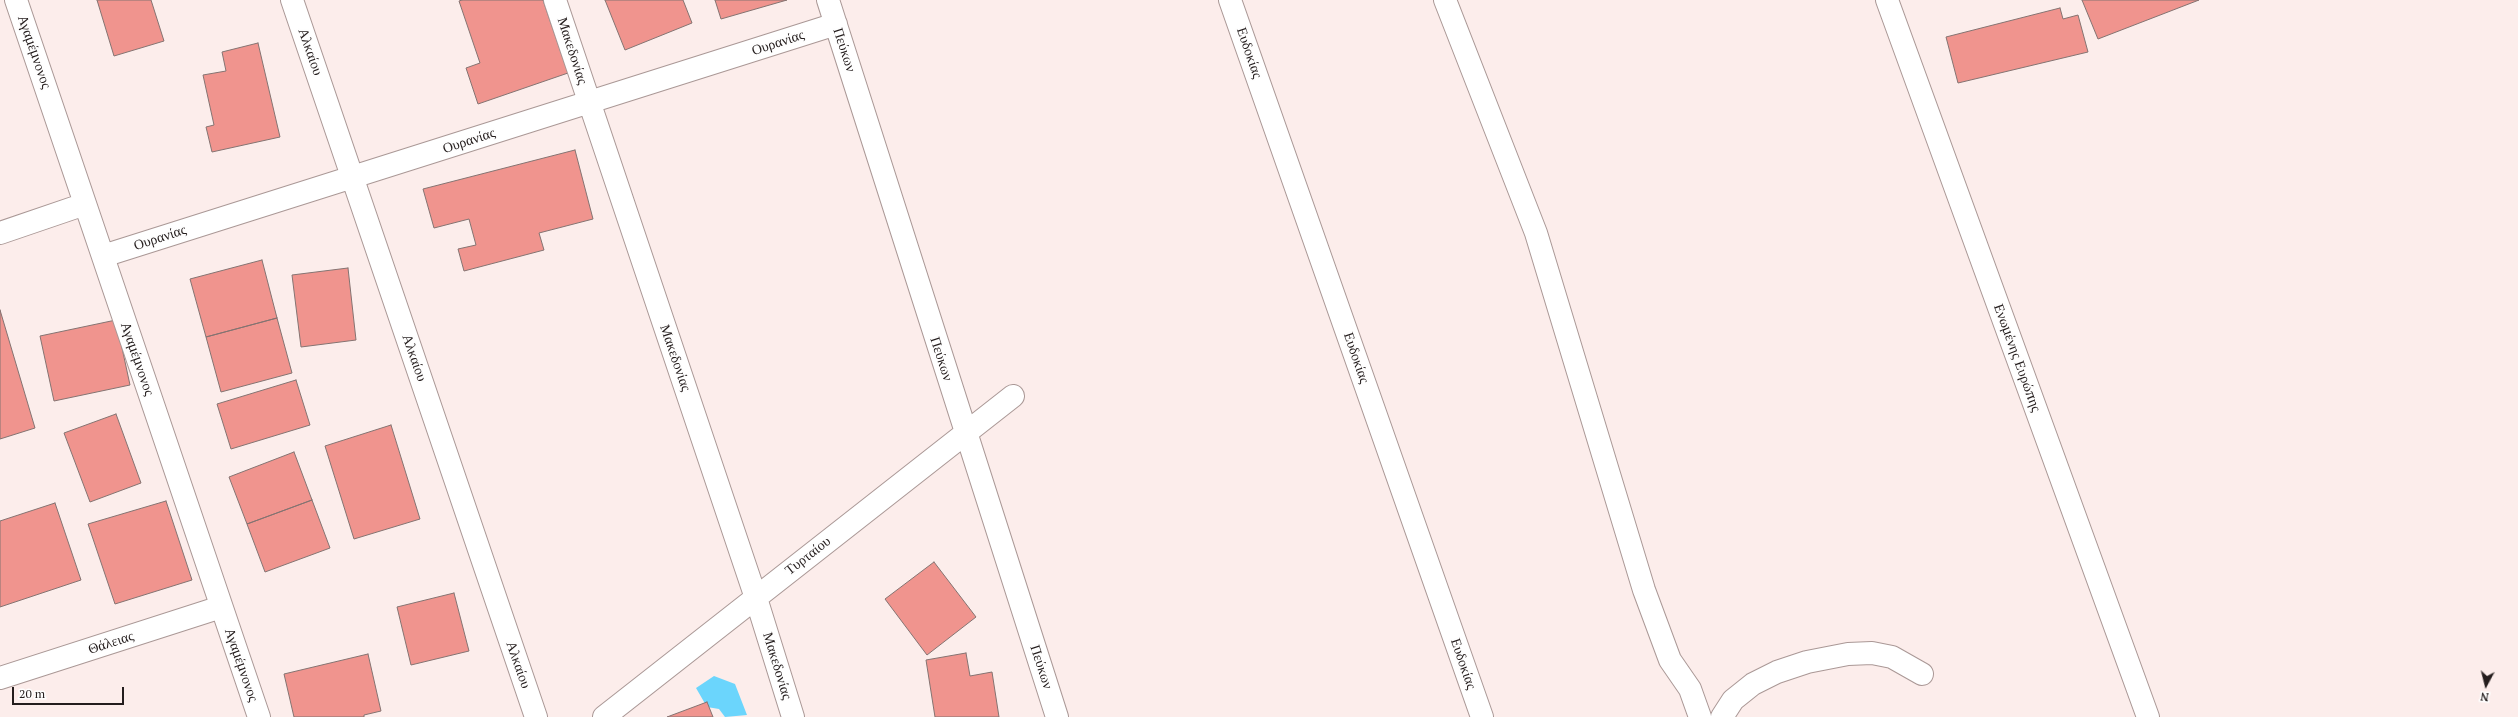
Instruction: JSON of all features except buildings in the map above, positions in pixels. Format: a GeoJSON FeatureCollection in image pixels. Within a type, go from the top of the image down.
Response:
{"type":"FeatureCollection","features":[{"type":"Feature","properties":{"kind":"street","name":"Αγαμέμνονος"},"geometry":{"type":"LineString","coordinates":[[16,0],[259,717]]}},
{"type":"Feature","properties":{"kind":"street","name":"Αλκαίου"},"geometry":{"type":"LineString","coordinates":[[292,0],[536,717]]}},
{"type":"Feature","properties":{"kind":"street","name":"Μακεδονίας"},"geometry":{"type":"LineString","coordinates":[[555,0],[756,598],[794,717]]}},
{"type":"Feature","properties":{"kind":"street","name":"Πεύκων"},"geometry":{"type":"LineString","coordinates":[[828,0],[964,432],[1057,717]]}},
{"type":"Feature","properties":{"kind":"street","name":"Ευδοκίας"},"geometry":{"type":"LineString","coordinates":[[1230,0],[1482,717]]}},
{"type":"Feature","properties":{"kind":"street"},"geometry":{"type":"LineString","coordinates":[[1445,0],[1536,233],[1644,590],[1670,660],[1690,688],[1700,717]]}},
{"type":"Feature","properties":{"kind":"street","name":"Ενωμένης Ευρώπης"},"geometry":{"type":"LineString","coordinates":[[1886,0],[2148,717]]}},
{"type":"Feature","properties":{"kind":"street","name":"Ουρανίας"},"geometry":{"type":"LineString","coordinates":[[103,256],[836,24]]}},
{"type":"Feature","properties":{"kind":"street"},"geometry":{"type":"LineString","coordinates":[[0,233],[85,204]]}},
{"type":"Feature","properties":{"kind":"street","name":"Τυρταίου"},"geometry":{"type":"LineString","coordinates":[[604,717],[964,432],[1013,396]]}},
{"type":"Feature","properties":{"kind":"street","name":"Θάλειας"},"geometry":{"type":"LineString","coordinates":[[0,678],[221,607]]}},
{"type":"Feature","properties":{"kind":"street"},"geometry":{"type":"LineString","coordinates":[[1722,717],[1733,700],[1753,684],[1777,672],[1807,662],[1848,654],[1872,653],[1892,657],[1922,674]]}},
{"type":"Feature","properties":{"kind":"water"},"geometry":{"type":"Polygon","coordinates":[[[714,676],[735,684],[747,715],[725,717],[719,709],[707,707],[696,688],[714,676]]]}}]}
